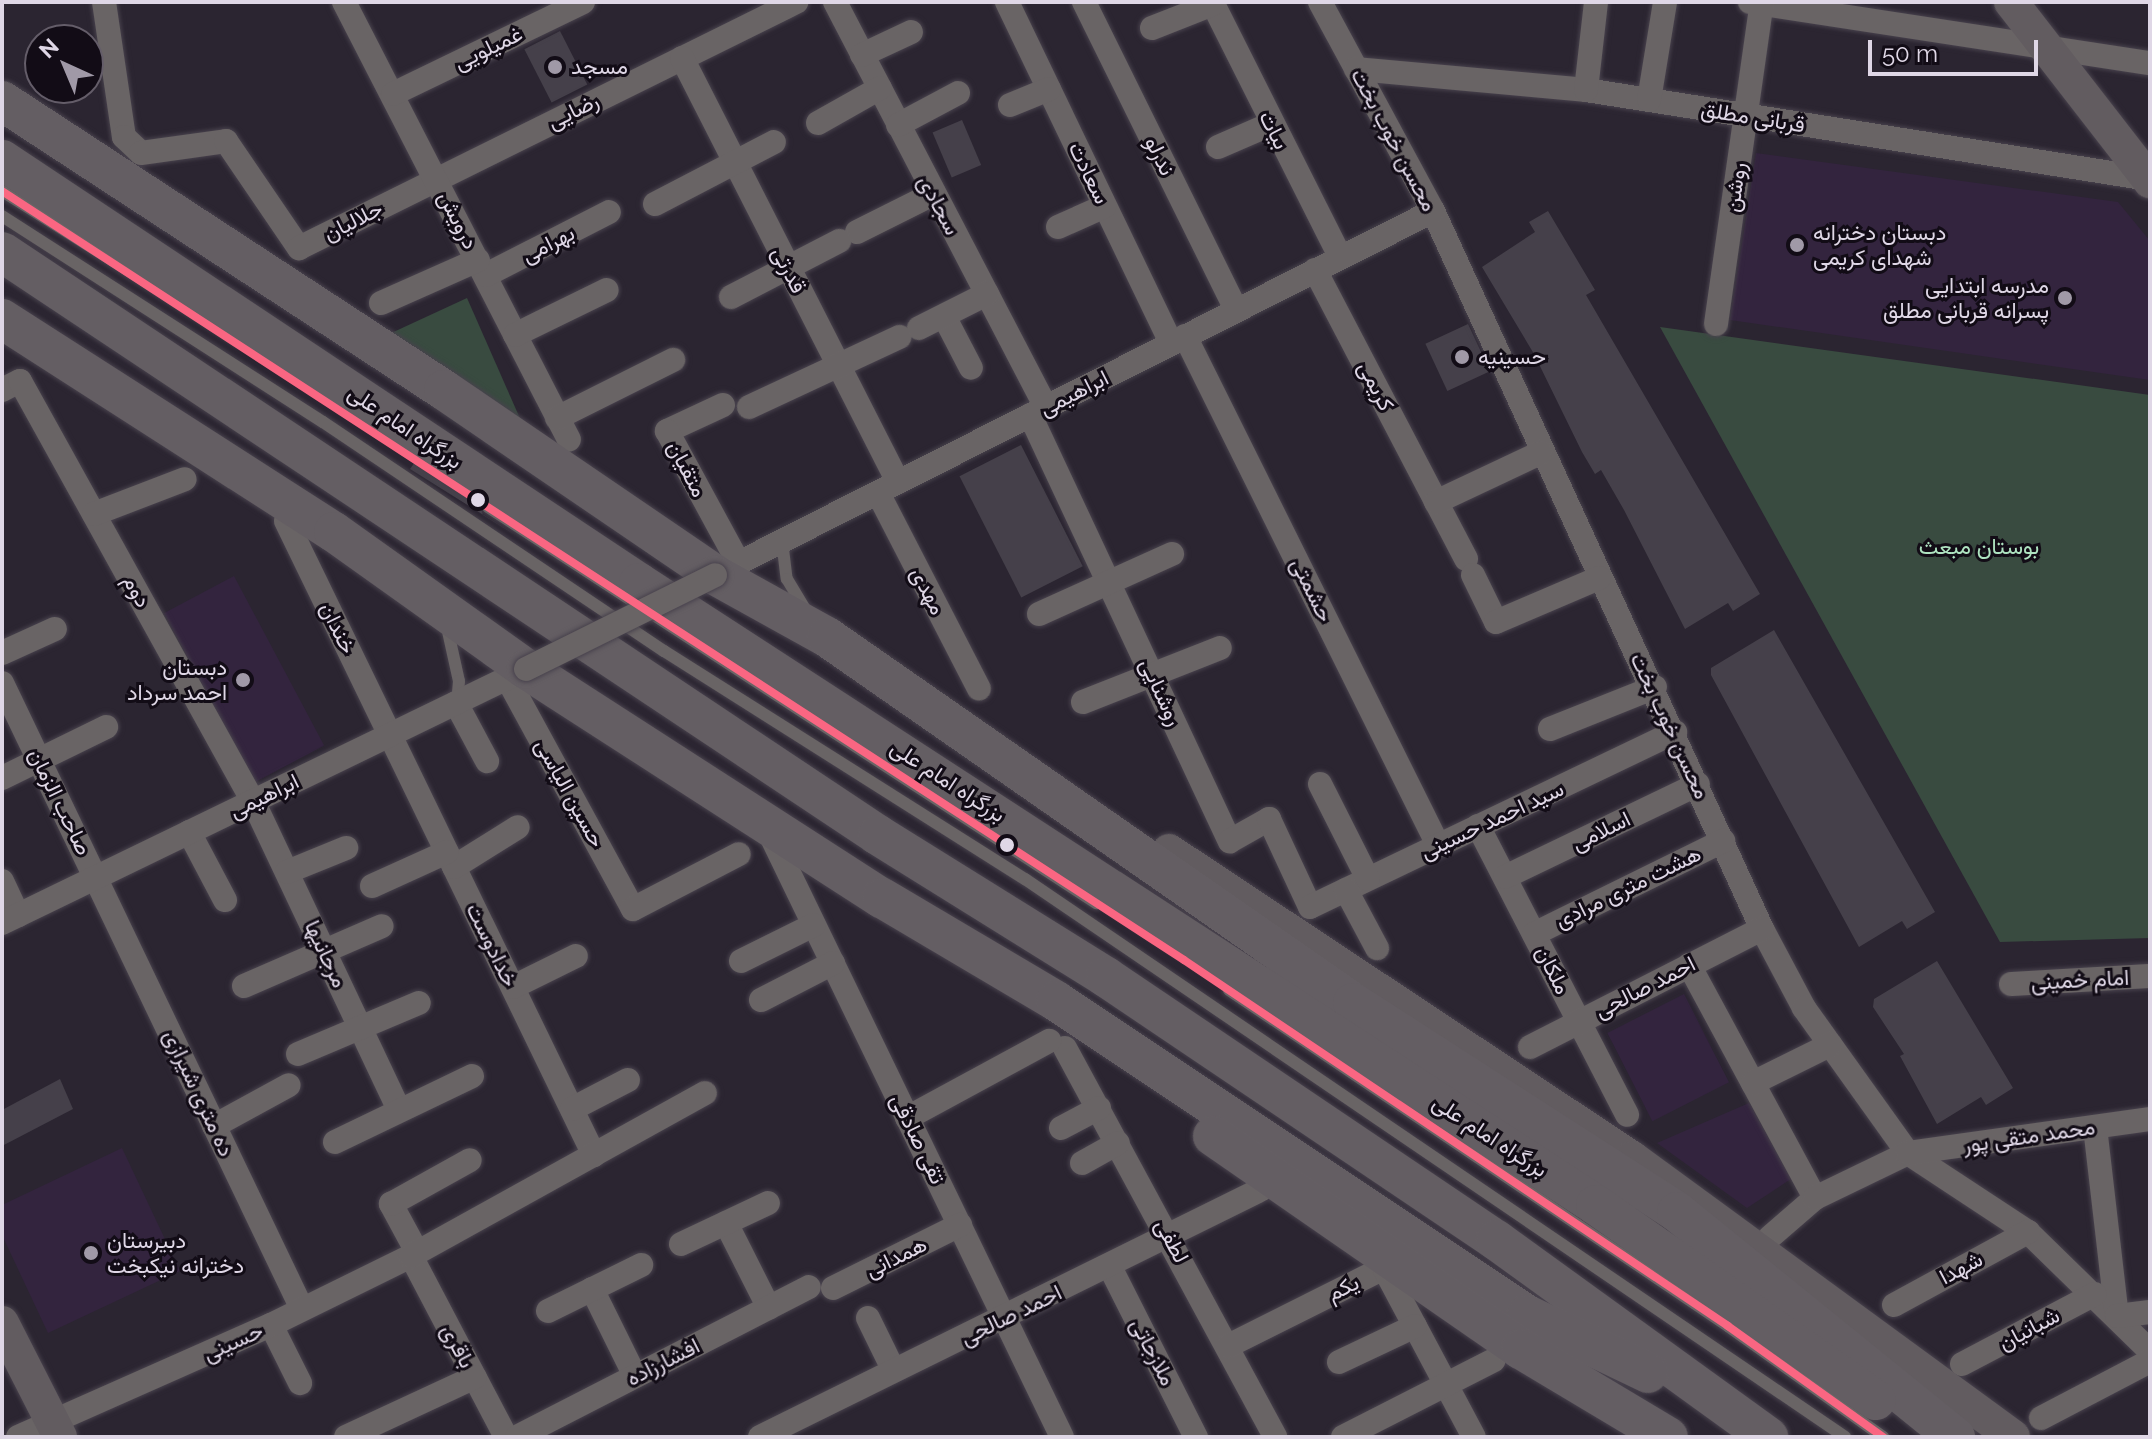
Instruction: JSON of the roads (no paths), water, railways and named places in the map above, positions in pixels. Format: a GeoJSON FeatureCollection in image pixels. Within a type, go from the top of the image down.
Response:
{"type":"FeatureCollection","features":[{"type":"Feature","properties":{"kind":"highway"},"geometry":{"type":"LineString","coordinates":[[2,101],[444,390],[726,568],[1353,1003],[1677,1212],[1955,1437]]}},
{"type":"Feature","properties":{"kind":"highway","name":"بزرگراه امام علی"},"geometry":{"type":"LineString","coordinates":[[2,160],[639,583],[1596,1205],[1928,1437]]}},
{"type":"Feature","properties":{"kind":"highway"},"geometry":{"type":"LineString","coordinates":[[2,252],[878,835],[1119,986],[1496,1240],[1754,1428]]}},
{"type":"Feature","properties":{"kind":"highway"},"geometry":{"type":"LineString","coordinates":[[2,319],[334,532],[438,606],[517,674],[1056,1001],[1527,1315],[1754,1428]]}},
{"type":"Feature","properties":{"kind":"highway"},"geometry":{"type":"LineString","coordinates":[[882,898],[977,975],[1521,1349],[1668,1437]]}},
{"type":"Feature","properties":{"kind":"main road"},"geometry":{"type":"LineString","coordinates":[[2011,2],[2149,180]]}},
{"type":"Feature","properties":{"kind":"main road"},"geometry":{"type":"LineString","coordinates":[[1007,764],[1131,826],[1632,1158],[2013,1437]]}},
{"type":"Feature","properties":{"kind":"main road"},"geometry":{"type":"LineString","coordinates":[[2,1323],[56,1429]]}},
{"type":"Feature","properties":{"kind":"street"},"geometry":{"type":"LineString","coordinates":[[102,24],[104,2]]}},
{"type":"Feature","properties":{"kind":"street","name":"غمیلویی"},"geometry":{"type":"LineString","coordinates":[[393,94],[583,2]]}},
{"type":"Feature","properties":{"kind":"street","name":"رضایی"},"geometry":{"type":"LineString","coordinates":[[437,178],[796,2]]}},
{"type":"Feature","properties":{"kind":"street","name":"سجادی"},"geometry":{"type":"LineString","coordinates":[[835,2],[987,294],[1038,411]]}},
{"type":"Feature","properties":{"kind":"street","name":"سعادت"},"geometry":{"type":"LineString","coordinates":[[1007,2],[1105,206],[1178,339]]}},
{"type":"Feature","properties":{"kind":"street","name":"ندرلو"},"geometry":{"type":"LineString","coordinates":[[1084,2],[1236,310]]}},
{"type":"Feature","properties":{"kind":"street","name":"محسن خوب بخت"},"geometry":{"type":"LineString","coordinates":[[1320,2],[1433,211],[1540,453],[1655,687],[1762,929],[1830,1045],[1908,1153],[2028,1232],[2150,1351]]}},
{"type":"Feature","properties":{"kind":"street"},"geometry":{"type":"LineString","coordinates":[[1586,90],[1596,2]]}},
{"type":"Feature","properties":{"kind":"street"},"geometry":{"type":"LineString","coordinates":[[1649,100],[1665,2]]}},
{"type":"Feature","properties":{"kind":"street","name":"درویش"},"geometry":{"type":"LineString","coordinates":[[347,3],[569,440]]}},
{"type":"Feature","properties":{"kind":"street"},"geometry":{"type":"LineString","coordinates":[[1152,28],[1213,3]]}},
{"type":"Feature","properties":{"kind":"street","name":"بیات"},"geometry":{"type":"LineString","coordinates":[[1213,3],[1271,124],[1340,256]]}},
{"type":"Feature","properties":{"kind":"street"},"geometry":{"type":"LineString","coordinates":[[1758,3],[2150,63]]}},
{"type":"Feature","properties":{"kind":"street","name":"روشن"},"geometry":{"type":"LineString","coordinates":[[1716,324],[1758,3]]}},
{"type":"Feature","properties":{"kind":"street"},"geometry":{"type":"LineString","coordinates":[[862,55],[911,32]]}},
{"type":"Feature","properties":{"kind":"street","name":"قدرتی"},"geometry":{"type":"LineString","coordinates":[[682,58],[837,365],[888,487]]}},
{"type":"Feature","properties":{"kind":"street","name":"جلالیان"},"geometry":{"type":"LineString","coordinates":[[104,64],[124,137],[141,153],[226,141],[299,248],[437,178]]}},
{"type":"Feature","properties":{"kind":"street","name":"قربانی مطلق"},"geometry":{"type":"LineString","coordinates":[[1356,69],[1586,90],[2149,180]]}},
{"type":"Feature","properties":{"kind":"street"},"geometry":{"type":"LineString","coordinates":[[818,123],[880,88]]}},
{"type":"Feature","properties":{"kind":"street"},"geometry":{"type":"LineString","coordinates":[[1010,105],[1049,89]]}},
{"type":"Feature","properties":{"kind":"street"},"geometry":{"type":"LineString","coordinates":[[898,125],[958,93]]}},
{"type":"Feature","properties":{"kind":"street"},"geometry":{"type":"LineString","coordinates":[[1218,147],[1271,124]]}},
{"type":"Feature","properties":{"kind":"street"},"geometry":{"type":"LineString","coordinates":[[655,204],[774,142]]}},
{"type":"Feature","properties":{"kind":"street"},"geometry":{"type":"LineString","coordinates":[[731,297],[933,194]]}},
{"type":"Feature","properties":{"kind":"street"},"geometry":{"type":"LineString","coordinates":[[1058,227],[1105,206]]}},
{"type":"Feature","properties":{"kind":"street","name":"ابراهیمی"},"geometry":{"type":"LineString","coordinates":[[10,919],[517,674],[1433,211]]}},
{"type":"Feature","properties":{"kind":"street","name":"بهرامی"},"geometry":{"type":"LineString","coordinates":[[381,303],[482,268],[609,212]]}},
{"type":"Feature","properties":{"kind":"street","name":"کریمی"},"geometry":{"type":"LineString","coordinates":[[1315,270],[1496,622],[1599,578]]}},
{"type":"Feature","properties":{"kind":"street"},"geometry":{"type":"LineString","coordinates":[[515,335],[607,290]]}},
{"type":"Feature","properties":{"kind":"street"},"geometry":{"type":"LineString","coordinates":[[749,407],[945,318],[987,294]]}},
{"type":"Feature","properties":{"kind":"street"},"geometry":{"type":"LineString","coordinates":[[945,318],[971,368]]}},
{"type":"Feature","properties":{"kind":"street","name":"حشمتی"},"geometry":{"type":"LineString","coordinates":[[1178,339],[1438,845]]}},
{"type":"Feature","properties":{"kind":"street"},"geometry":{"type":"LineString","coordinates":[[557,418],[673,360]]}},
{"type":"Feature","properties":{"kind":"street","name":"دوم"},"geometry":{"type":"LineString","coordinates":[[11,385],[94,514],[253,801]]}},
{"type":"Feature","properties":{"kind":"street","name":"متقیان"},"geometry":{"type":"LineString","coordinates":[[723,405],[667,431],[726,568]]}},
{"type":"Feature","properties":{"kind":"street","name":"روشنایی"},"geometry":{"type":"LineString","coordinates":[[1038,411],[1110,583],[1230,841],[1269,819],[1310,907]]}},
{"type":"Feature","properties":{"kind":"street"},"geometry":{"type":"LineString","coordinates":[[1436,502],[1540,453]]}},
{"type":"Feature","properties":{"kind":"street"},"geometry":{"type":"LineString","coordinates":[[94,514],[185,479]]}},
{"type":"Feature","properties":{"kind":"street","name":"مهدی"},"geometry":{"type":"LineString","coordinates":[[888,487],[979,689]]}},
{"type":"Feature","properties":{"kind":"street","name":"خندان"},"geometry":{"type":"LineString","coordinates":[[286,521],[390,735]]}},
{"type":"Feature","properties":{"kind":"street"},"geometry":{"type":"LineString","coordinates":[[1039,614],[1172,554]]}},
{"type":"Feature","properties":{"kind":"street"},"geometry":{"type":"LineString","coordinates":[[2,653],[55,629]]}},
{"type":"Feature","properties":{"kind":"street"},"geometry":{"type":"LineString","coordinates":[[1083,702],[1220,648]]}},
{"type":"Feature","properties":{"kind":"street","name":"حسین الیاسی"},"geometry":{"type":"LineString","coordinates":[[517,674],[633,909],[739,854]]}},
{"type":"Feature","properties":{"kind":"street","name":"صاحب الزمان"},"geometry":{"type":"LineString","coordinates":[[2,683],[97,877]]}},
{"type":"Feature","properties":{"kind":"street"},"geometry":{"type":"LineString","coordinates":[[1550,729],[1655,687]]}},
{"type":"Feature","properties":{"kind":"street"},"geometry":{"type":"LineString","coordinates":[[456,703],[487,761]]}},
{"type":"Feature","properties":{"kind":"street"},"geometry":{"type":"LineString","coordinates":[[2,778],[106,727]]}},
{"type":"Feature","properties":{"kind":"street","name":"سید احمد حسینی"},"geometry":{"type":"LineString","coordinates":[[1310,907],[1675,732]]}},
{"type":"Feature","properties":{"kind":"street","name":"خدادوست"},"geometry":{"type":"LineString","coordinates":[[390,735],[594,1155]]}},
{"type":"Feature","properties":{"kind":"street"},"geometry":{"type":"LineString","coordinates":[[1320,784],[1377,948]]}},
{"type":"Feature","properties":{"kind":"street","name":"اسلامی"},"geometry":{"type":"LineString","coordinates":[[1505,877],[1698,784]]}},
{"type":"Feature","properties":{"kind":"street","name":"مرجانیها"},"geometry":{"type":"LineString","coordinates":[[253,801],[398,1108]]}},
{"type":"Feature","properties":{"kind":"street","name":"ملکان"},"geometry":{"type":"LineString","coordinates":[[1478,826],[1627,1115]]}},
{"type":"Feature","properties":{"kind":"street"},"geometry":{"type":"LineString","coordinates":[[372,886],[450,859],[518,827]]}},
{"type":"Feature","properties":{"kind":"street"},"geometry":{"type":"LineString","coordinates":[[189,832],[225,900]]}},
{"type":"Feature","properties":{"kind":"street","name":"تقی صادقی"},"geometry":{"type":"LineString","coordinates":[[773,840],[1062,1437]]}},
{"type":"Feature","properties":{"kind":"street","name":"هشت متری مرادی"},"geometry":{"type":"LineString","coordinates":[[1534,934],[1723,841]]}},
{"type":"Feature","properties":{"kind":"street"},"geometry":{"type":"LineString","coordinates":[[287,872],[346,848]]}},
{"type":"Feature","properties":{"kind":"street","name":"ده متری شیرازی"},"geometry":{"type":"LineString","coordinates":[[97,877],[302,1309]]}},
{"type":"Feature","properties":{"kind":"street"},"geometry":{"type":"LineString","coordinates":[[2,881],[10,919]]}},
{"type":"Feature","properties":{"kind":"street"},"geometry":{"type":"LineString","coordinates":[[741,961],[814,925]]}},
{"type":"Feature","properties":{"kind":"street"},"geometry":{"type":"LineString","coordinates":[[244,986],[323,949],[382,926]]}},
{"type":"Feature","properties":{"kind":"street","name":"احمد صالحی"},"geometry":{"type":"LineString","coordinates":[[1530,1047],[1762,929]]}},
{"type":"Feature","properties":{"kind":"street"},"geometry":{"type":"LineString","coordinates":[[513,987],[576,956]]}},
{"type":"Feature","properties":{"kind":"street"},"geometry":{"type":"LineString","coordinates":[[761,1000],[833,963]]}},
{"type":"Feature","properties":{"kind":"street"},"geometry":{"type":"LineString","coordinates":[[1689,965],[1815,1198]]}},
{"type":"Feature","properties":{"kind":"street","name":"امام خمینی"},"geometry":{"type":"LineString","coordinates":[[2011,984],[2150,976]]}},
{"type":"Feature","properties":{"kind":"street"},"geometry":{"type":"LineString","coordinates":[[298,1054],[419,1003]]}},
{"type":"Feature","properties":{"kind":"street","name":"لطفی"},"geometry":{"type":"LineString","coordinates":[[907,1118],[1057,1044],[1099,1108],[1275,1437]]}},
{"type":"Feature","properties":{"kind":"street"},"geometry":{"type":"LineString","coordinates":[[1753,1083],[1830,1045]]}},
{"type":"Feature","properties":{"kind":"street"},"geometry":{"type":"LineString","coordinates":[[335,1142],[398,1108],[472,1076]]}},
{"type":"Feature","properties":{"kind":"street"},"geometry":{"type":"LineString","coordinates":[[572,1109],[628,1080]]}},
{"type":"Feature","properties":{"kind":"street"},"geometry":{"type":"LineString","coordinates":[[214,1126],[289,1085]]}},
{"type":"Feature","properties":{"kind":"street"},"geometry":{"type":"LineString","coordinates":[[414,1254],[705,1093]]}},
{"type":"Feature","properties":{"kind":"street"},"geometry":{"type":"LineString","coordinates":[[1061,1128],[1099,1108]]}},
{"type":"Feature","properties":{"kind":"street","name":"محمد متقی پور"},"geometry":{"type":"LineString","coordinates":[[1770,1237],[1815,1198],[1908,1153],[2150,1119]]}},
{"type":"Feature","properties":{"kind":"street"},"geometry":{"type":"LineString","coordinates":[[2095,1127],[2117,1316],[2150,1312]]}},
{"type":"Feature","properties":{"kind":"street"},"geometry":{"type":"LineString","coordinates":[[1082,1163],[1118,1143]]}},
{"type":"Feature","properties":{"kind":"street","name":"باقری"},"geometry":{"type":"LineString","coordinates":[[470,1160],[391,1204],[506,1437]]}},
{"type":"Feature","properties":{"kind":"street","name":"احمد صالحی"},"geometry":{"type":"LineString","coordinates":[[760,1437],[893,1369],[1005,1320],[1260,1190]]}},
{"type":"Feature","properties":{"kind":"street"},"geometry":{"type":"LineString","coordinates":[[681,1244],[768,1203]]}},
{"type":"Feature","properties":{"kind":"street"},"geometry":{"type":"LineString","coordinates":[[726,1223],[769,1308]]}},
{"type":"Feature","properties":{"kind":"street","name":"همدانی"},"geometry":{"type":"LineString","coordinates":[[821,1288],[960,1225]]}},
{"type":"Feature","properties":{"kind":"street","name":"شهدا"},"geometry":{"type":"LineString","coordinates":[[1894,1305],[2028,1232]]}},
{"type":"Feature","properties":{"kind":"street","name":"حسینی"},"geometry":{"type":"LineString","coordinates":[[18,1437],[56,1429],[414,1254]]}},
{"type":"Feature","properties":{"kind":"street"},"geometry":{"type":"LineString","coordinates":[[548,1311],[641,1265]]}},
{"type":"Feature","properties":{"kind":"street","name":"ملازجاتی"},"geometry":{"type":"LineString","coordinates":[[1110,1267],[1196,1437]]}},
{"type":"Feature","properties":{"kind":"street","name":"یکم"},"geometry":{"type":"LineString","coordinates":[[1228,1346],[1384,1268],[1474,1437]]}},
{"type":"Feature","properties":{"kind":"street","name":"افشارزاده"},"geometry":{"type":"LineString","coordinates":[[517,1437],[769,1308],[821,1288]]}},
{"type":"Feature","properties":{"kind":"street"},"geometry":{"type":"LineString","coordinates":[[592,1289],[635,1376]]}},
{"type":"Feature","properties":{"kind":"street","name":"شبانیان"},"geometry":{"type":"LineString","coordinates":[[1962,1364],[2095,1294]]}},
{"type":"Feature","properties":{"kind":"street"},"geometry":{"type":"LineString","coordinates":[[868,1318],[893,1369]]}},
{"type":"Feature","properties":{"kind":"street"},"geometry":{"type":"LineString","coordinates":[[271,1325],[300,1383]]}},
{"type":"Feature","properties":{"kind":"street"},"geometry":{"type":"LineString","coordinates":[[1339,1362],[1415,1326]]}},
{"type":"Feature","properties":{"kind":"street"},"geometry":{"type":"LineString","coordinates":[[1343,1437],[1494,1360]]}},
{"type":"Feature","properties":{"kind":"street"},"geometry":{"type":"LineString","coordinates":[[2041,1418],[2150,1361]]}},
{"type":"Feature","properties":{"kind":"street"},"geometry":{"type":"LineString","coordinates":[[346,1437],[380,1430],[475,1377]]}},
{"type":"Feature","properties":{"kind":"lane"},"geometry":{"type":"LineString","coordinates":[[2,191],[1184,960],[1728,1326],[1883,1437]]}},
{"type":"Feature","properties":{"kind":"lane"},"geometry":{"type":"LineString","coordinates":[[2,216],[323,422],[664,651],[1025,879],[1845,1437]]}},
{"type":"Feature","properties":{"kind":"lane"},"geometry":{"type":"LineString","coordinates":[[782,541],[787,579],[827,637]]}},
{"type":"Feature","properties":{"kind":"lane"},"geometry":{"type":"LineString","coordinates":[[438,606],[456,660],[456,703]]}},
{"type":"Feature","properties":{"kind":"place","name":"مسجد"},"geometry":{"type":"Point","coordinates":[555,67]}},
{"type":"Feature","properties":{"kind":"place","name":"دبستان دخترانه شهدای کریمی"},"geometry":{"type":"Point","coordinates":[1797,245]}},
{"type":"Feature","properties":{"kind":"place","name":"مدرسه ابتدایی پسرانه قربانی مطلق"},"geometry":{"type":"Point","coordinates":[2065,298]}},
{"type":"Feature","properties":{"kind":"place","name":"حسینیه"},"geometry":{"type":"Point","coordinates":[1462,357]}},
{"type":"Feature","properties":{"kind":"place","name":"دبستان احمد سرداد"},"geometry":{"type":"Point","coordinates":[243,680]}},
{"type":"Feature","properties":{"kind":"place","name":"دبیرستان دخترانه نیکبخت"},"geometry":{"type":"Point","coordinates":[91,1253]}},
{"type":"Feature","properties":{"kind":"park label","name":"بوستان مبعث"},"geometry":{"type":"Point","coordinates":[1979,547]}}]}
